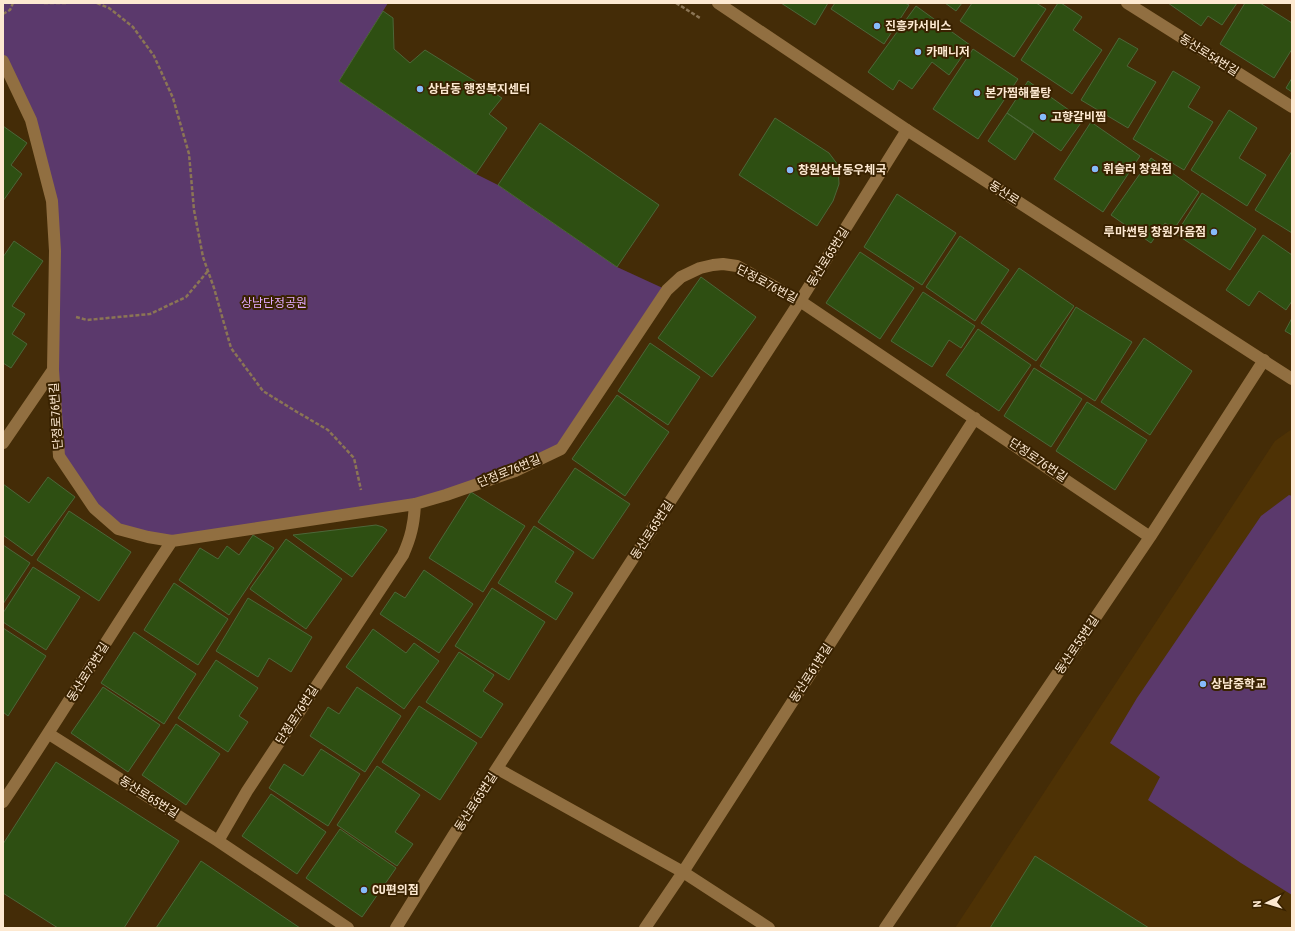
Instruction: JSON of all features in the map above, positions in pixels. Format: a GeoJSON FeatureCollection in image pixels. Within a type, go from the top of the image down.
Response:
{"type":"FeatureCollection","features":[{"type":"Feature","properties":{"kind":"main road","name":"동산로"},"geometry":{"type":"LineString","coordinates":[[718,3],[907,130],[1292,379]]}},
{"type":"Feature","properties":{"kind":"main road","name":"동산로54번길"},"geometry":{"type":"LineString","coordinates":[[1127,3],[1292,107]]}},
{"type":"Feature","properties":{"kind":"main road","name":"단정로76번길"},"geometry":{"type":"LineString","coordinates":[[3,61],[6,78],[31,120],[52,201],[55,251],[53,370],[59,456],[94,508],[118,529],[172,542],[415,504],[515,471],[561,449],[668,290],[681,277],[700,268],[723,264],[737,266],[800,301],[1150,537]]}},
{"type":"Feature","properties":{"kind":"main road","name":"동산로65번길"},"geometry":{"type":"LineString","coordinates":[[396,928],[453,836],[498,769],[800,301],[907,130]]}},
{"type":"Feature","properties":{"kind":"main road","name":"동산로55번길"},"geometry":{"type":"LineString","coordinates":[[885,928],[1150,537],[1264,360]]}},
{"type":"Feature","properties":{"kind":"main road"},"geometry":{"type":"LineString","coordinates":[[3,443],[53,370]]}},
{"type":"Feature","properties":{"kind":"main road","name":"동산로61번길"},"geometry":{"type":"LineString","coordinates":[[645,928],[683,872],[975,418]]}},
{"type":"Feature","properties":{"kind":"main road","name":"단정로76번길"},"geometry":{"type":"LineString","coordinates":[[218,840],[247,791],[403,555],[411,536],[415,504]]}},
{"type":"Feature","properties":{"kind":"main road","name":"동산로73번길"},"geometry":{"type":"LineString","coordinates":[[3,802],[49,734],[140,589],[172,542]]}},
{"type":"Feature","properties":{"kind":"main road","name":"동산로65번길"},"geometry":{"type":"LineString","coordinates":[[49,734],[218,840],[348,928]]}},
{"type":"Feature","properties":{"kind":"main road"},"geometry":{"type":"LineString","coordinates":[[498,769],[683,872],[769,928]]}},
{"type":"Feature","properties":{"kind":"path"},"geometry":{"type":"LineString","coordinates":[[3,14],[10,10],[13,3]]}},
{"type":"Feature","properties":{"kind":"path"},"geometry":{"type":"LineString","coordinates":[[44,3],[66,3]]}},
{"type":"Feature","properties":{"kind":"path"},"geometry":{"type":"LineString","coordinates":[[96,3],[109,8],[133,27],[154,56],[173,98],[188,154],[194,210],[203,257],[231,348],[263,391],[328,430],[354,458],[362,494],[361,512]]}},
{"type":"Feature","properties":{"kind":"path"},"geometry":{"type":"LineString","coordinates":[[53,312],[88,320],[150,314],[186,297],[208,270]]}},
{"type":"Feature","properties":{"kind":"shaded area","name":"상남중학교"},"geometry":{"type":"Polygon","coordinates":[[[1292,429],[1292,928],[955,928],[1275,441],[1292,429]]]}},
{"type":"Feature","properties":{"kind":"green space","name":"상남단정공원"},"geometry":{"type":"Polygon","coordinates":[[[3,3],[388,3],[339,81],[476,174],[498,185],[617,267],[667,290],[561,449],[415,504],[172,541],[118,529],[59,456],[55,251],[43,165],[3,61],[3,3]]]}},
{"type":"Feature","properties":{"kind":"green space"},"geometry":{"type":"Polygon","coordinates":[[[1289,495],[1292,496],[1292,895],[1241,863],[1148,800],[1160,777],[1110,743],[1137,698],[1261,516],[1289,495]]]}},
{"type":"Feature","properties":{"kind":"building"},"geometry":{"type":"Polygon","coordinates":[[[781,3],[828,3],[815,25],[781,3]]]}},
{"type":"Feature","properties":{"kind":"building","name":"진흥카서비스"},"geometry":{"type":"Polygon","coordinates":[[[835,3],[905,3],[909,5],[884,44],[831,9],[835,3]]]}},
{"type":"Feature","properties":{"kind":"building"},"geometry":{"type":"Polygon","coordinates":[[[945,3],[962,3],[956,11],[945,3]]]}},
{"type":"Feature","properties":{"kind":"building"},"geometry":{"type":"Polygon","coordinates":[[[972,3],[1036,3],[1046,9],[1014,57],[960,21],[972,3]]]}},
{"type":"Feature","properties":{"kind":"building"},"geometry":{"type":"Polygon","coordinates":[[[1058,3],[1061,3],[1082,17],[1073,30],[1102,50],[1072,94],[1021,60],[1058,3]]]}},
{"type":"Feature","properties":{"kind":"building"},"geometry":{"type":"Polygon","coordinates":[[[1168,3],[1237,3],[1222,25],[1208,16],[1201,26],[1168,3]]]}},
{"type":"Feature","properties":{"kind":"building"},"geometry":{"type":"Polygon","coordinates":[[[1245,3],[1260,3],[1292,23],[1292,49],[1274,78],[1220,44],[1245,3]]]}},
{"type":"Feature","properties":{"kind":"building"},"geometry":{"type":"Polygon","coordinates":[[[916,6],[970,45],[949,75],[932,62],[912,89],[899,80],[893,90],[868,72],[916,6]]]}},
{"type":"Feature","properties":{"kind":"building","name":"상남동 행정복지센터"},"geometry":{"type":"Polygon","coordinates":[[[383,11],[393,18],[394,49],[410,63],[425,50],[502,98],[489,114],[507,128],[476,174],[339,81],[383,11]]]}},
{"type":"Feature","properties":{"kind":"building"},"geometry":{"type":"Polygon","coordinates":[[[1119,38],[1138,49],[1127,66],[1156,82],[1128,128],[1081,100],[1119,38]]]}},
{"type":"Feature","properties":{"kind":"building"},"geometry":{"type":"Polygon","coordinates":[[[973,49],[1018,79],[978,139],[933,109],[973,49]]]}},
{"type":"Feature","properties":{"kind":"building"},"geometry":{"type":"Polygon","coordinates":[[[1173,71],[1200,87],[1188,107],[1213,122],[1184,170],[1133,139],[1173,71]]]}},
{"type":"Feature","properties":{"kind":"building"},"geometry":{"type":"Polygon","coordinates":[[[1292,78],[1292,92],[1286,88],[1292,78]]]}},
{"type":"Feature","properties":{"kind":"building"},"geometry":{"type":"Polygon","coordinates":[[[1028,81],[1083,120],[1061,151],[1007,113],[1028,81]]]}},
{"type":"Feature","properties":{"kind":"building"},"geometry":{"type":"Polygon","coordinates":[[[1229,110],[1257,128],[1239,158],[1266,175],[1247,206],[1191,170],[1229,110]]]}},
{"type":"Feature","properties":{"kind":"building"},"geometry":{"type":"Polygon","coordinates":[[[1007,113],[1034,131],[1015,160],[988,141],[1007,113]]]}},
{"type":"Feature","properties":{"kind":"building","name":"창원상남동우체국"},"geometry":{"type":"Polygon","coordinates":[[[775,118],[829,153],[838,165],[839,184],[833,201],[817,226],[739,175],[775,118]]]}},
{"type":"Feature","properties":{"kind":"building"},"geometry":{"type":"Polygon","coordinates":[[[1091,122],[1140,156],[1103,212],[1054,179],[1091,122]]]}},
{"type":"Feature","properties":{"kind":"building","name":"상남동 행정복지센터"},"geometry":{"type":"Polygon","coordinates":[[[540,123],[659,205],[617,267],[498,185],[540,123]]]}},
{"type":"Feature","properties":{"kind":"building"},"geometry":{"type":"Polygon","coordinates":[[[3,126],[27,143],[11,165],[22,174],[3,201],[3,126]]]}},
{"type":"Feature","properties":{"kind":"building"},"geometry":{"type":"Polygon","coordinates":[[[1292,151],[1292,233],[1255,210],[1292,151]]]}},
{"type":"Feature","properties":{"kind":"building"},"geometry":{"type":"Polygon","coordinates":[[[1151,158],[1199,192],[1174,229],[1165,223],[1151,243],[1111,215],[1151,158]]]}},
{"type":"Feature","properties":{"kind":"building"},"geometry":{"type":"Polygon","coordinates":[[[1202,193],[1256,229],[1230,270],[1176,234],[1202,193]]]}},
{"type":"Feature","properties":{"kind":"building"},"geometry":{"type":"Polygon","coordinates":[[[897,194],[956,233],[922,285],[864,247],[897,194]]]}},
{"type":"Feature","properties":{"kind":"building"},"geometry":{"type":"Polygon","coordinates":[[[1263,235],[1292,255],[1292,301],[1286,310],[1259,291],[1249,306],[1226,290],[1263,235]]]}},
{"type":"Feature","properties":{"kind":"building"},"geometry":{"type":"Polygon","coordinates":[[[960,236],[1009,270],[975,321],[926,287],[960,236]]]}},
{"type":"Feature","properties":{"kind":"building"},"geometry":{"type":"Polygon","coordinates":[[[14,241],[43,261],[12,306],[25,314],[12,334],[27,344],[11,368],[3,363],[3,257],[14,241]]]}},
{"type":"Feature","properties":{"kind":"building"},"geometry":{"type":"Polygon","coordinates":[[[860,252],[914,288],[880,339],[826,303],[860,252]]]}},
{"type":"Feature","properties":{"kind":"building"},"geometry":{"type":"Polygon","coordinates":[[[1019,268],[1074,306],[1036,361],[981,323],[1019,268]]]}},
{"type":"Feature","properties":{"kind":"building"},"geometry":{"type":"Polygon","coordinates":[[[701,277],[756,317],[712,377],[658,338],[701,277]]]}},
{"type":"Feature","properties":{"kind":"building"},"geometry":{"type":"Polygon","coordinates":[[[923,292],[975,326],[961,348],[949,340],[932,367],[891,341],[923,292]]]}},
{"type":"Feature","properties":{"kind":"building"},"geometry":{"type":"Polygon","coordinates":[[[1076,307],[1132,342],[1095,401],[1040,366],[1076,307]]]}},
{"type":"Feature","properties":{"kind":"building"},"geometry":{"type":"Polygon","coordinates":[[[1292,318],[1292,335],[1285,331],[1292,318]]]}},
{"type":"Feature","properties":{"kind":"building"},"geometry":{"type":"Polygon","coordinates":[[[978,329],[1031,365],[999,411],[946,375],[978,329]]]}},
{"type":"Feature","properties":{"kind":"building"},"geometry":{"type":"Polygon","coordinates":[[[1144,338],[1192,371],[1150,435],[1101,402],[1144,338]]]}},
{"type":"Feature","properties":{"kind":"building"},"geometry":{"type":"Polygon","coordinates":[[[650,343],[700,377],[668,425],[618,391],[650,343]]]}},
{"type":"Feature","properties":{"kind":"building"},"geometry":{"type":"Polygon","coordinates":[[[1034,368],[1082,399],[1051,447],[1004,416],[1034,368]]]}},
{"type":"Feature","properties":{"kind":"building"},"geometry":{"type":"Polygon","coordinates":[[[617,395],[669,432],[625,496],[572,459],[617,395]]]}},
{"type":"Feature","properties":{"kind":"building"},"geometry":{"type":"Polygon","coordinates":[[[1087,402],[1147,440],[1115,490],[1056,451],[1087,402]]]}},
{"type":"Feature","properties":{"kind":"building"},"geometry":{"type":"Polygon","coordinates":[[[575,468],[630,504],[593,559],[538,522],[575,468]]]}},
{"type":"Feature","properties":{"kind":"building"},"geometry":{"type":"Polygon","coordinates":[[[48,477],[75,497],[32,556],[3,535],[3,484],[29,503],[48,477]]]}},
{"type":"Feature","properties":{"kind":"building"},"geometry":{"type":"Polygon","coordinates":[[[471,492],[525,526],[483,592],[429,558],[471,492]]]}},
{"type":"Feature","properties":{"kind":"building"},"geometry":{"type":"Polygon","coordinates":[[[69,511],[131,552],[99,601],[37,560],[69,511]]]}},
{"type":"Feature","properties":{"kind":"building"},"geometry":{"type":"Polygon","coordinates":[[[376,525],[387,530],[352,577],[293,535],[376,525]]]}},
{"type":"Feature","properties":{"kind":"building"},"geometry":{"type":"Polygon","coordinates":[[[534,526],[574,552],[555,582],[573,593],[556,620],[498,583],[534,526]]]}},
{"type":"Feature","properties":{"kind":"building"},"geometry":{"type":"Polygon","coordinates":[[[253,535],[274,548],[229,615],[179,580],[200,548],[218,559],[227,546],[239,555],[253,535]]]}},
{"type":"Feature","properties":{"kind":"building"},"geometry":{"type":"Polygon","coordinates":[[[286,539],[342,579],[306,629],[250,589],[286,539]]]}},
{"type":"Feature","properties":{"kind":"building"},"geometry":{"type":"Polygon","coordinates":[[[3,545],[30,563],[3,604],[3,545]]]}},
{"type":"Feature","properties":{"kind":"building"},"geometry":{"type":"Polygon","coordinates":[[[33,567],[80,597],[46,650],[3,622],[3,613],[33,567]]]}},
{"type":"Feature","properties":{"kind":"building"},"geometry":{"type":"Polygon","coordinates":[[[424,570],[473,604],[439,653],[380,614],[395,592],[405,598],[424,570]]]}},
{"type":"Feature","properties":{"kind":"building"},"geometry":{"type":"Polygon","coordinates":[[[174,583],[228,619],[198,665],[144,630],[174,583]]]}},
{"type":"Feature","properties":{"kind":"building"},"geometry":{"type":"Polygon","coordinates":[[[492,588],[545,622],[509,680],[455,646],[492,588]]]}},
{"type":"Feature","properties":{"kind":"building"},"geometry":{"type":"Polygon","coordinates":[[[248,598],[312,637],[291,672],[269,658],[258,677],[216,651],[248,598]]]}},
{"type":"Feature","properties":{"kind":"building"},"geometry":{"type":"Polygon","coordinates":[[[3,628],[46,656],[8,716],[3,712],[3,628]]]}},
{"type":"Feature","properties":{"kind":"building"},"geometry":{"type":"Polygon","coordinates":[[[373,629],[406,653],[414,643],[439,661],[404,709],[346,667],[373,629]]]}},
{"type":"Feature","properties":{"kind":"building"},"geometry":{"type":"Polygon","coordinates":[[[134,632],[196,674],[164,724],[101,683],[134,632]]]}},
{"type":"Feature","properties":{"kind":"building"},"geometry":{"type":"Polygon","coordinates":[[[459,652],[494,675],[483,691],[503,704],[481,738],[426,702],[459,652]]]}},
{"type":"Feature","properties":{"kind":"building"},"geometry":{"type":"Polygon","coordinates":[[[216,660],[258,688],[239,716],[248,722],[228,752],[178,718],[216,660]]]}},
{"type":"Feature","properties":{"kind":"building"},"geometry":{"type":"Polygon","coordinates":[[[103,687],[160,725],[128,772],[71,733],[103,687]]]}},
{"type":"Feature","properties":{"kind":"building"},"geometry":{"type":"Polygon","coordinates":[[[357,687],[401,716],[365,772],[310,736],[328,707],[339,714],[357,687]]]}},
{"type":"Feature","properties":{"kind":"building"},"geometry":{"type":"Polygon","coordinates":[[[419,706],[477,743],[440,800],[382,762],[419,706]]]}},
{"type":"Feature","properties":{"kind":"building"},"geometry":{"type":"Polygon","coordinates":[[[176,724],[220,754],[186,805],[142,775],[176,724]]]}},
{"type":"Feature","properties":{"kind":"building"},"geometry":{"type":"Polygon","coordinates":[[[321,749],[360,774],[328,826],[269,788],[284,764],[303,776],[321,749]]]}},
{"type":"Feature","properties":{"kind":"building"},"geometry":{"type":"Polygon","coordinates":[[[56,762],[179,841],[124,928],[58,928],[3,893],[3,844],[56,762]]]}},
{"type":"Feature","properties":{"kind":"building"},"geometry":{"type":"Polygon","coordinates":[[[377,766],[420,795],[395,832],[413,844],[397,866],[337,825],[377,766]]]}},
{"type":"Feature","properties":{"kind":"building"},"geometry":{"type":"Polygon","coordinates":[[[271,794],[326,832],[297,874],[242,836],[271,794]]]}},
{"type":"Feature","properties":{"kind":"building"},"geometry":{"type":"Polygon","coordinates":[[[340,829],[396,868],[362,917],[306,878],[340,829]]]}},
{"type":"Feature","properties":{"kind":"building"},"geometry":{"type":"Polygon","coordinates":[[[1035,856],[1149,928],[990,928],[1035,856]]]}},
{"type":"Feature","properties":{"kind":"building"},"geometry":{"type":"Polygon","coordinates":[[[201,861],[300,928],[156,928],[201,861]]]}},
{"type":"Feature","properties":{"kind":"place","name":"진흥카서비스"},"geometry":{"type":"Point","coordinates":[877,26]}},
{"type":"Feature","properties":{"kind":"place","name":"카매니저"},"geometry":{"type":"Point","coordinates":[918,52]}},
{"type":"Feature","properties":{"kind":"place","name":"상남동 행정복지센터"},"geometry":{"type":"Point","coordinates":[420,89]}},
{"type":"Feature","properties":{"kind":"place","name":"본가찜해물탕"},"geometry":{"type":"Point","coordinates":[977,93]}},
{"type":"Feature","properties":{"kind":"place","name":"고향갈비찜"},"geometry":{"type":"Point","coordinates":[1043,117]}},
{"type":"Feature","properties":{"kind":"place","name":"휘슬러 창원점"},"geometry":{"type":"Point","coordinates":[1095,169]}},
{"type":"Feature","properties":{"kind":"place","name":"창원상남동우체국"},"geometry":{"type":"Point","coordinates":[790,170]}},
{"type":"Feature","properties":{"kind":"place","name":"루마썬팅 창원가음점"},"geometry":{"type":"Point","coordinates":[1214,232]}},
{"type":"Feature","properties":{"kind":"place","name":"상남중학교"},"geometry":{"type":"Point","coordinates":[1203,684]}},
{"type":"Feature","properties":{"kind":"place","name":"CU편의점"},"geometry":{"type":"Point","coordinates":[364,890]}}]}
